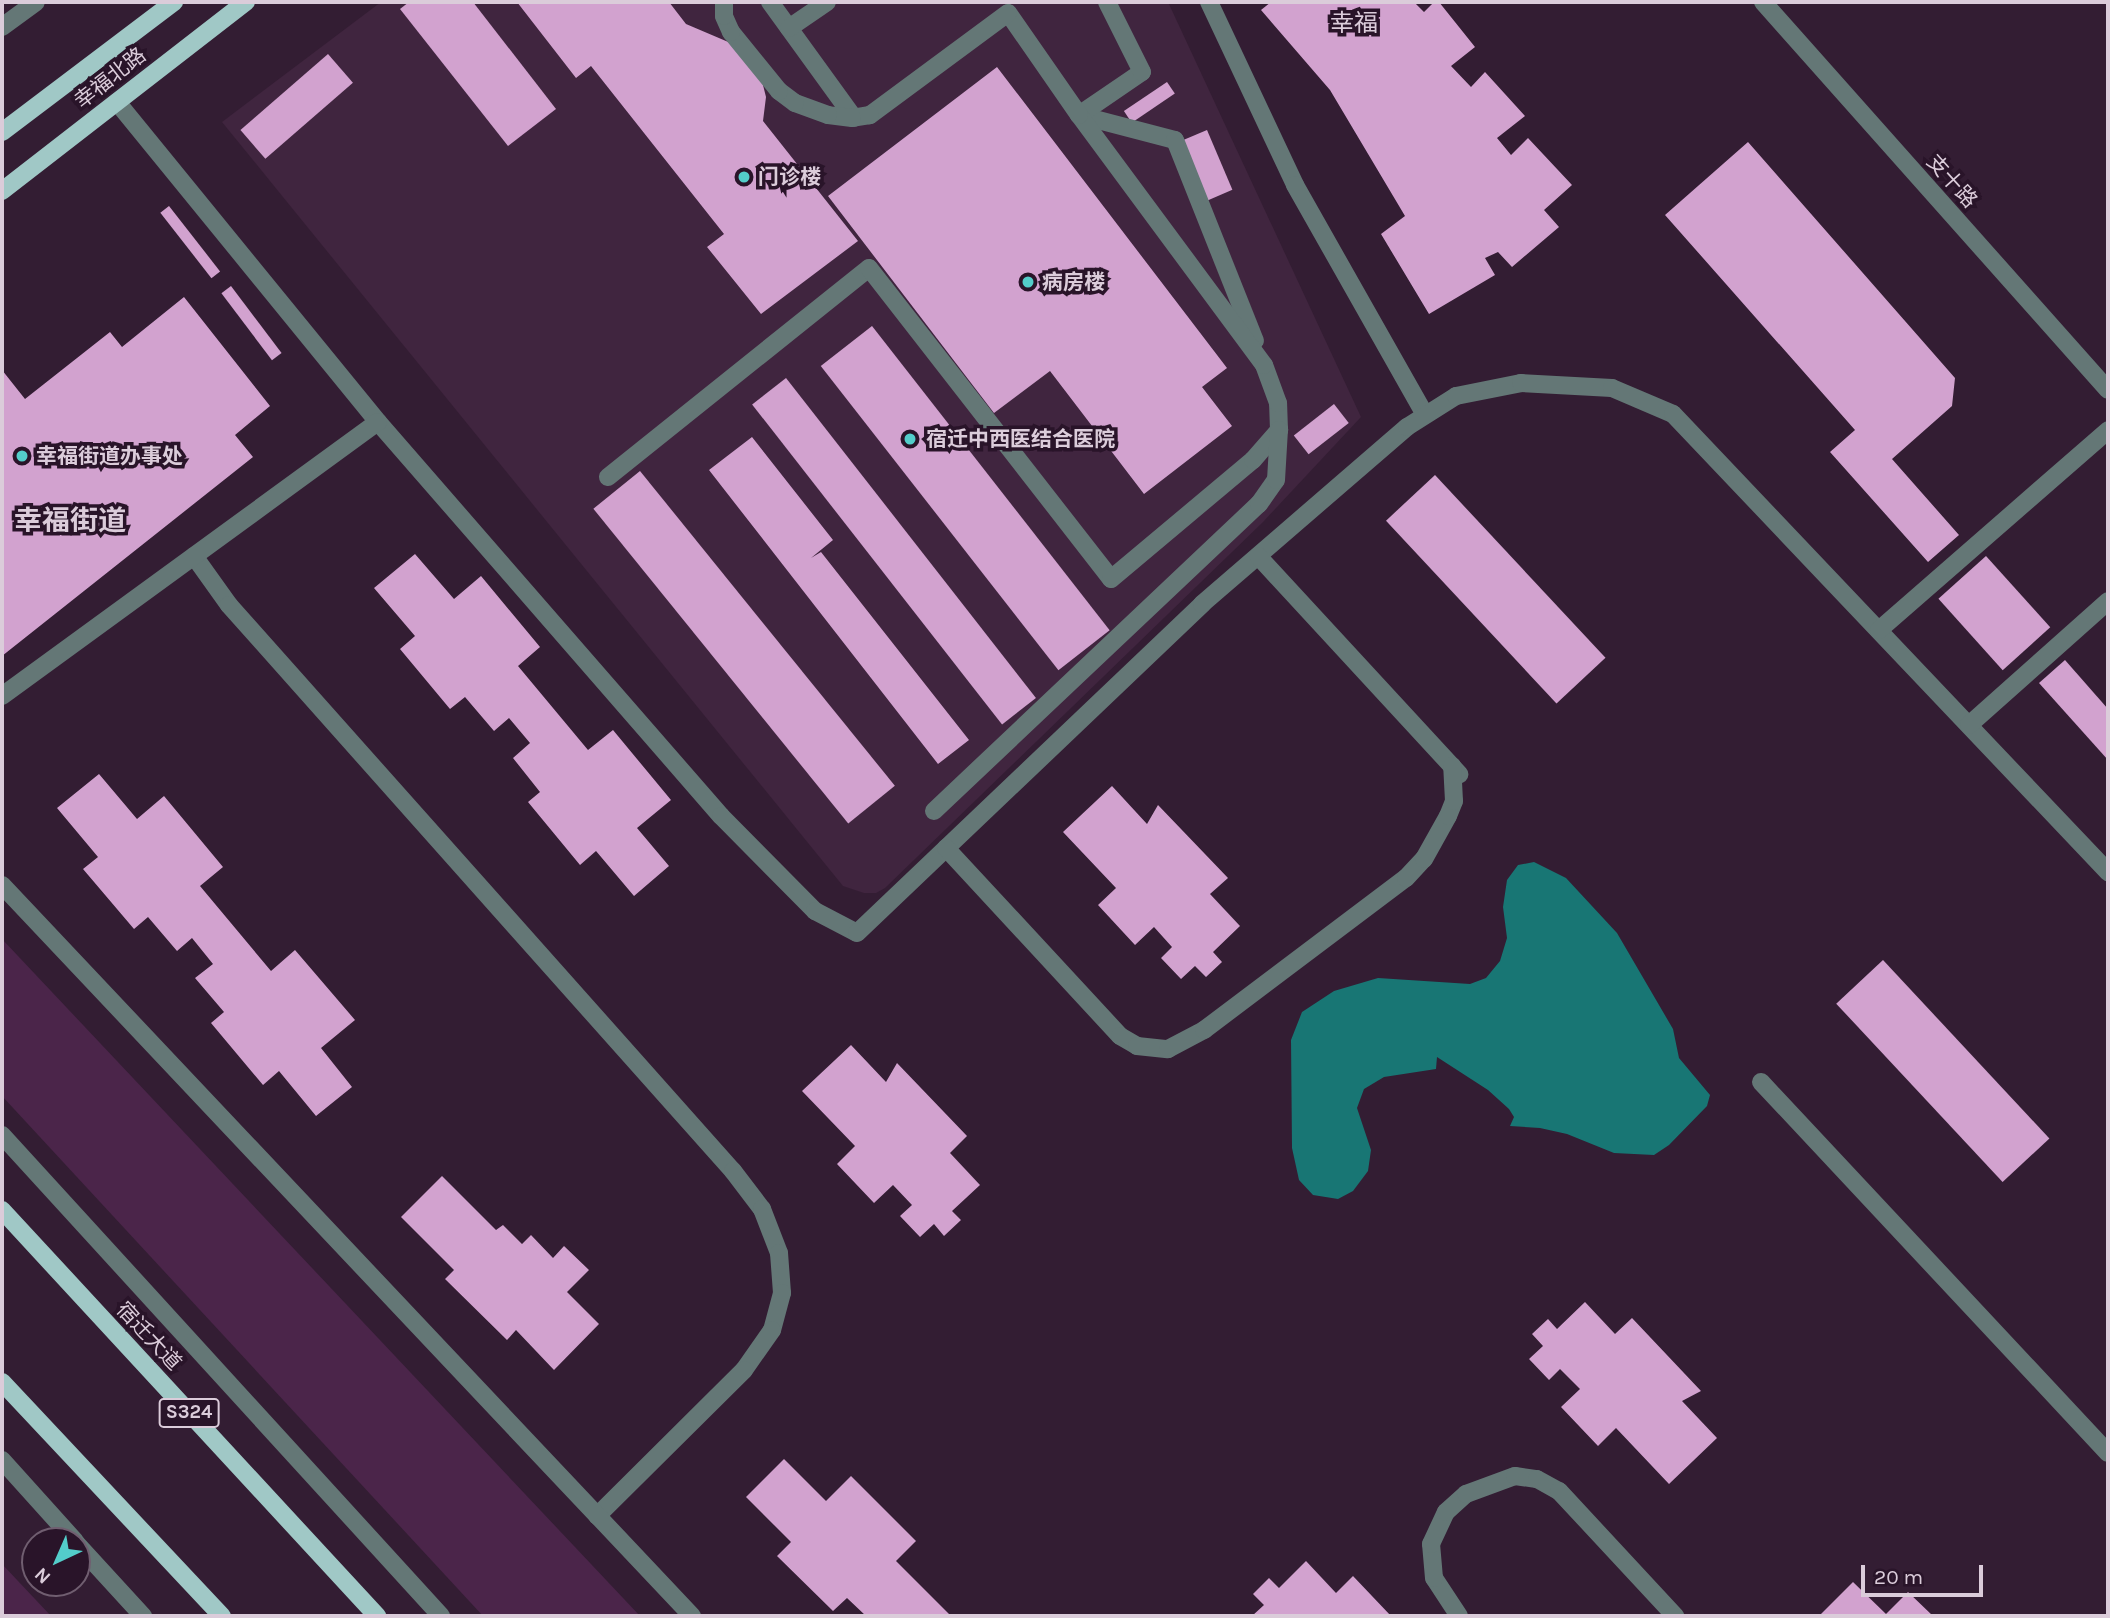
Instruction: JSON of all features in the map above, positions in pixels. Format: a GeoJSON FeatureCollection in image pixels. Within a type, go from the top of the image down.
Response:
{"type":"FeatureCollection","features":[{"type":"Feature","properties":{"kind":"main road","name":"幸福北路"},"geometry":{"type":"LineString","coordinates":[[2,132],[174,2]]}},
{"type":"Feature","properties":{"kind":"main road","name":"幸福北路"},"geometry":{"type":"LineString","coordinates":[[2,191],[246,2]]}},
{"type":"Feature","properties":{"kind":"main road","name":"宿迁大道"},"geometry":{"type":"LineString","coordinates":[[2,1210],[377,1616]]}},
{"type":"Feature","properties":{"kind":"main road"},"geometry":{"type":"LineString","coordinates":[[2,1382],[222,1616]]}},
{"type":"Feature","properties":{"kind":"street"},"geometry":{"type":"LineString","coordinates":[[2,27],[36,2]]}},
{"type":"Feature","properties":{"kind":"street"},"geometry":{"type":"LineString","coordinates":[[724,2],[724,16],[732,32],[779,91],[795,103],[828,115],[855,118],[870,115],[1005,7],[1079,115],[1264,365]]}},
{"type":"Feature","properties":{"kind":"street"},"geometry":{"type":"LineString","coordinates":[[770,2],[855,118]]}},
{"type":"Feature","properties":{"kind":"street"},"geometry":{"type":"LineString","coordinates":[[789,28],[827,2]]}},
{"type":"Feature","properties":{"kind":"street"},"geometry":{"type":"LineString","coordinates":[[1079,115],[1142,72],[1107,2]]}},
{"type":"Feature","properties":{"kind":"street"},"geometry":{"type":"LineString","coordinates":[[1209,2],[1296,185],[1425,415]]}},
{"type":"Feature","properties":{"kind":"street","name":"支十路"},"geometry":{"type":"LineString","coordinates":[[1763,2],[2108,390]]}},
{"type":"Feature","properties":{"kind":"street"},"geometry":{"type":"LineString","coordinates":[[117,102],[378,422],[721,816],[815,911],[857,933],[1202,604],[1407,427],[1456,396],[1521,383],[1612,388],[1673,414],[2108,872]]}},
{"type":"Feature","properties":{"kind":"street"},"geometry":{"type":"LineString","coordinates":[[934,810],[1259,504],[1276,480],[1278,402],[1175,140],[1079,115]]}},
{"type":"Feature","properties":{"kind":"street"},"geometry":{"type":"LineString","coordinates":[[608,477],[869,268],[1111,579],[1253,460],[1279,430]]}},
{"type":"Feature","properties":{"kind":"street"},"geometry":{"type":"LineString","coordinates":[[2,696],[378,422]]}},
{"type":"Feature","properties":{"kind":"street"},"geometry":{"type":"LineString","coordinates":[[1879,630],[2108,430]]}},
{"type":"Feature","properties":{"kind":"street"},"geometry":{"type":"LineString","coordinates":[[194,556],[229,605],[733,1171],[762,1209],[779,1253],[782,1293],[772,1330],[744,1370],[597,1516]]}},
{"type":"Feature","properties":{"kind":"street"},"geometry":{"type":"LineString","coordinates":[[946,848],[1120,1036],[1137,1046],[1168,1049],[1204,1030],[1406,877],[1424,859],[1448,817],[1454,801],[1458,772],[1258,556]]}},
{"type":"Feature","properties":{"kind":"street"},"geometry":{"type":"LineString","coordinates":[[1969,725],[2108,601]]}},
{"type":"Feature","properties":{"kind":"street"},"geometry":{"type":"LineString","coordinates":[[2,885],[692,1616]]}},
{"type":"Feature","properties":{"kind":"street"},"geometry":{"type":"LineString","coordinates":[[1761,1082],[2108,1453]]}},
{"type":"Feature","properties":{"kind":"street"},"geometry":{"type":"LineString","coordinates":[[2,1135],[441,1616]]}},
{"type":"Feature","properties":{"kind":"street"},"geometry":{"type":"LineString","coordinates":[[2,1460],[62,1527]]}},
{"type":"Feature","properties":{"kind":"street"},"geometry":{"type":"LineString","coordinates":[[1459,1616],[1434,1578],[1431,1544],[1446,1512],[1466,1494],[1515,1476],[1537,1479],[1559,1491],[1675,1616]]}},
{"type":"Feature","properties":{"kind":"street"},"geometry":{"type":"LineString","coordinates":[[91,1559],[143,1616]]}},
{"type":"Feature","properties":{"kind":"shaded area","name":"宿迁中西医结合医院"},"geometry":{"type":"Polygon","coordinates":[[[381,2],[1168,2],[1361,417],[1263,522],[885,888],[876,893],[864,893],[843,886],[222,122],[381,2]]]}},
{"type":"Feature","properties":{"kind":"shaded area"},"geometry":{"type":"Polygon","coordinates":[[[1534,862],[1566,878],[1617,933],[1673,1029],[1679,1058],[1710,1095],[1707,1106],[1669,1145],[1654,1155],[1614,1153],[1567,1134],[1540,1128],[1510,1126],[1514,1117],[1509,1109],[1488,1090],[1437,1057],[1436,1069],[1384,1077],[1364,1089],[1357,1108],[1371,1150],[1368,1171],[1353,1191],[1338,1199],[1313,1195],[1299,1180],[1292,1148],[1291,1040],[1302,1012],[1334,991],[1378,978],[1470,984],[1486,978],[1500,961],[1507,938],[1503,907],[1507,880],[1518,865],[1534,862]]]}},
{"type":"Feature","properties":{"kind":"shaded area"},"geometry":{"type":"Polygon","coordinates":[[[2,939],[640,1616],[483,1616],[2,1096],[2,939]]]}},
{"type":"Feature","properties":{"kind":"shaded area"},"geometry":{"type":"Polygon","coordinates":[[[2,1564],[21,1584],[21,1597],[33,1597],[51,1616],[2,1616],[2,1564]]]}},
{"type":"Feature","properties":{"kind":"building"},"geometry":{"type":"Polygon","coordinates":[[[409,2],[473,2],[556,109],[508,146],[400,9],[409,2]]]}},
{"type":"Feature","properties":{"kind":"building","name":"门诊楼"},"geometry":{"type":"Polygon","coordinates":[[[517,2],[669,2],[686,24],[733,44],[761,77],[766,97],[763,121],[858,241],[761,314],[707,247],[724,234],[591,66],[576,78],[517,2]]]}},
{"type":"Feature","properties":{"kind":"building"},"geometry":{"type":"Polygon","coordinates":[[[1271,2],[1414,2],[1424,12],[1434,2],[1439,2],[1475,47],[1451,66],[1471,87],[1485,72],[1525,116],[1497,138],[1511,155],[1528,138],[1572,185],[1544,210],[1559,227],[1512,267],[1498,252],[1485,258],[1495,275],[1429,314],[1381,234],[1405,216],[1330,90],[1261,10],[1271,2]]]}},
{"type":"Feature","properties":{"kind":"building"},"geometry":{"type":"Polygon","coordinates":[[[328,54],[353,83],[265,159],[240,130],[328,54]]]}},
{"type":"Feature","properties":{"kind":"building","name":"病房楼"},"geometry":{"type":"Polygon","coordinates":[[[997,67],[1227,368],[1202,387],[1232,426],[1144,494],[1050,371],[994,413],[828,196],[997,67]]]}},
{"type":"Feature","properties":{"kind":"building"},"geometry":{"type":"Polygon","coordinates":[[[1167,82],[1175,94],[1132,123],[1124,111],[1167,82]]]}},
{"type":"Feature","properties":{"kind":"building"},"geometry":{"type":"Polygon","coordinates":[[[1207,130],[1232,190],[1208,200],[1182,141],[1207,130]]]}},
{"type":"Feature","properties":{"kind":"building"},"geometry":{"type":"Polygon","coordinates":[[[1748,142],[1955,378],[1952,406],[1892,459],[1959,535],[1928,562],[1830,452],[1855,430],[1665,215],[1748,142]]]}},
{"type":"Feature","properties":{"kind":"building"},"geometry":{"type":"Polygon","coordinates":[[[169,206],[220,271],[211,278],[160,213],[169,206]]]}},
{"type":"Feature","properties":{"kind":"building"},"geometry":{"type":"Polygon","coordinates":[[[231,286],[282,353],[272,360],[221,293],[231,286]]]}},
{"type":"Feature","properties":{"kind":"building"},"geometry":{"type":"Polygon","coordinates":[[[184,297],[270,406],[235,435],[253,457],[2,656],[2,370],[25,399],[110,332],[122,347],[184,297]]]}},
{"type":"Feature","properties":{"kind":"building"},"geometry":{"type":"Polygon","coordinates":[[[872,326],[1110,630],[1058,670],[821,366],[872,326]]]}},
{"type":"Feature","properties":{"kind":"building"},"geometry":{"type":"Polygon","coordinates":[[[786,378],[1036,698],[1002,724],[752,404],[786,378]]]}},
{"type":"Feature","properties":{"kind":"building"},"geometry":{"type":"Polygon","coordinates":[[[1334,404],[1349,423],[1309,454],[1294,435],[1334,404]]]}},
{"type":"Feature","properties":{"kind":"building"},"geometry":{"type":"Polygon","coordinates":[[[752,437],[833,540],[811,558],[821,552],[969,740],[938,764],[709,470],[752,437]]]}},
{"type":"Feature","properties":{"kind":"building"},"geometry":{"type":"Polygon","coordinates":[[[640,471],[895,786],[848,824],[593,509],[640,471]]]}},
{"type":"Feature","properties":{"kind":"building"},"geometry":{"type":"Polygon","coordinates":[[[1435,475],[1605,658],[1556,704],[1386,521],[1435,475]]]}},
{"type":"Feature","properties":{"kind":"building"},"geometry":{"type":"Polygon","coordinates":[[[415,554],[454,599],[481,576],[540,647],[518,666],[588,750],[613,730],[671,800],[637,828],[669,866],[634,896],[596,851],[580,865],[528,802],[540,792],[513,758],[530,743],[509,718],[494,731],[465,697],[450,709],[400,649],[415,636],[374,588],[415,554]]]}},
{"type":"Feature","properties":{"kind":"building"},"geometry":{"type":"Polygon","coordinates":[[[1986,556],[2050,627],[2003,670],[1938,599],[1986,556]]]}},
{"type":"Feature","properties":{"kind":"building"},"geometry":{"type":"Polygon","coordinates":[[[2065,660],[2108,709],[2108,760],[2039,683],[2065,660]]]}},
{"type":"Feature","properties":{"kind":"building"},"geometry":{"type":"Polygon","coordinates":[[[99,774],[137,819],[164,796],[223,867],[200,886],[271,971],[295,950],[355,1020],[321,1048],[352,1087],[316,1116],[279,1071],[263,1085],[211,1023],[224,1012],[195,978],[213,964],[192,938],[177,951],[148,917],[134,929],[83,869],[98,857],[57,808],[99,774]]]}},
{"type":"Feature","properties":{"kind":"building"},"geometry":{"type":"Polygon","coordinates":[[[1112,786],[1147,824],[1158,805],[1228,878],[1210,894],[1240,926],[1213,952],[1222,962],[1206,977],[1195,966],[1181,979],[1161,958],[1172,947],[1154,927],[1135,945],[1098,905],[1116,888],[1063,832],[1112,786]]]}},
{"type":"Feature","properties":{"kind":"building"},"geometry":{"type":"Polygon","coordinates":[[[1883,960],[2049,1138],[2003,1182],[1836,1004],[1883,960]]]}},
{"type":"Feature","properties":{"kind":"building"},"geometry":{"type":"Polygon","coordinates":[[[851,1045],[886,1082],[897,1063],[967,1136],[950,1153],[980,1185],[952,1211],[961,1220],[944,1236],[934,1224],[920,1237],[900,1216],[912,1205],[893,1185],[874,1203],[837,1164],[855,1146],[802,1091],[851,1045]]]}},
{"type":"Feature","properties":{"kind":"building"},"geometry":{"type":"Polygon","coordinates":[[[442,1176],[496,1230],[503,1225],[522,1244],[531,1235],[553,1258],[564,1246],[589,1270],[567,1292],[599,1324],[554,1370],[516,1330],[507,1340],[445,1279],[454,1270],[401,1217],[442,1176]]]}},
{"type":"Feature","properties":{"kind":"building"},"geometry":{"type":"Polygon","coordinates":[[[1585,1302],[1615,1334],[1632,1318],[1701,1391],[1682,1401],[1717,1438],[1669,1484],[1616,1428],[1598,1446],[1561,1407],[1580,1389],[1560,1369],[1549,1380],[1529,1359],[1543,1346],[1532,1334],[1548,1319],[1557,1329],[1585,1302]]]}},
{"type":"Feature","properties":{"kind":"building"},"geometry":{"type":"Polygon","coordinates":[[[784,1459],[826,1501],[851,1476],[916,1541],[896,1561],[951,1616],[866,1616],[847,1598],[833,1611],[777,1556],[791,1542],[746,1497],[784,1459]]]}},
{"type":"Feature","properties":{"kind":"building"},"geometry":{"type":"Polygon","coordinates":[[[1306,1561],[1336,1593],[1353,1576],[1391,1616],[1252,1616],[1264,1605],[1253,1594],[1269,1578],[1279,1588],[1306,1561]]]}},
{"type":"Feature","properties":{"kind":"building"},"geometry":{"type":"Polygon","coordinates":[[[1853,1582],[1886,1614],[1908,1592],[1933,1616],[1819,1616],[1853,1582]]]}},
{"type":"Feature","properties":{"kind":"place","name":"门诊楼"},"geometry":{"type":"Point","coordinates":[744,177]}},
{"type":"Feature","properties":{"kind":"place","name":"病房楼"},"geometry":{"type":"Point","coordinates":[1028,282]}},
{"type":"Feature","properties":{"kind":"place","name":"宿迁中西医结合医院"},"geometry":{"type":"Point","coordinates":[910,439]}},
{"type":"Feature","properties":{"kind":"place","name":"幸福街道办事处"},"geometry":{"type":"Point","coordinates":[22,456]}},
{"type":"Feature","properties":{"kind":"district","name":"幸福"},"geometry":{"type":"Point","coordinates":[1354,24]}},
{"type":"Feature","properties":{"kind":"district","name":"幸福街道"},"geometry":{"type":"Point","coordinates":[70,521]}}]}
